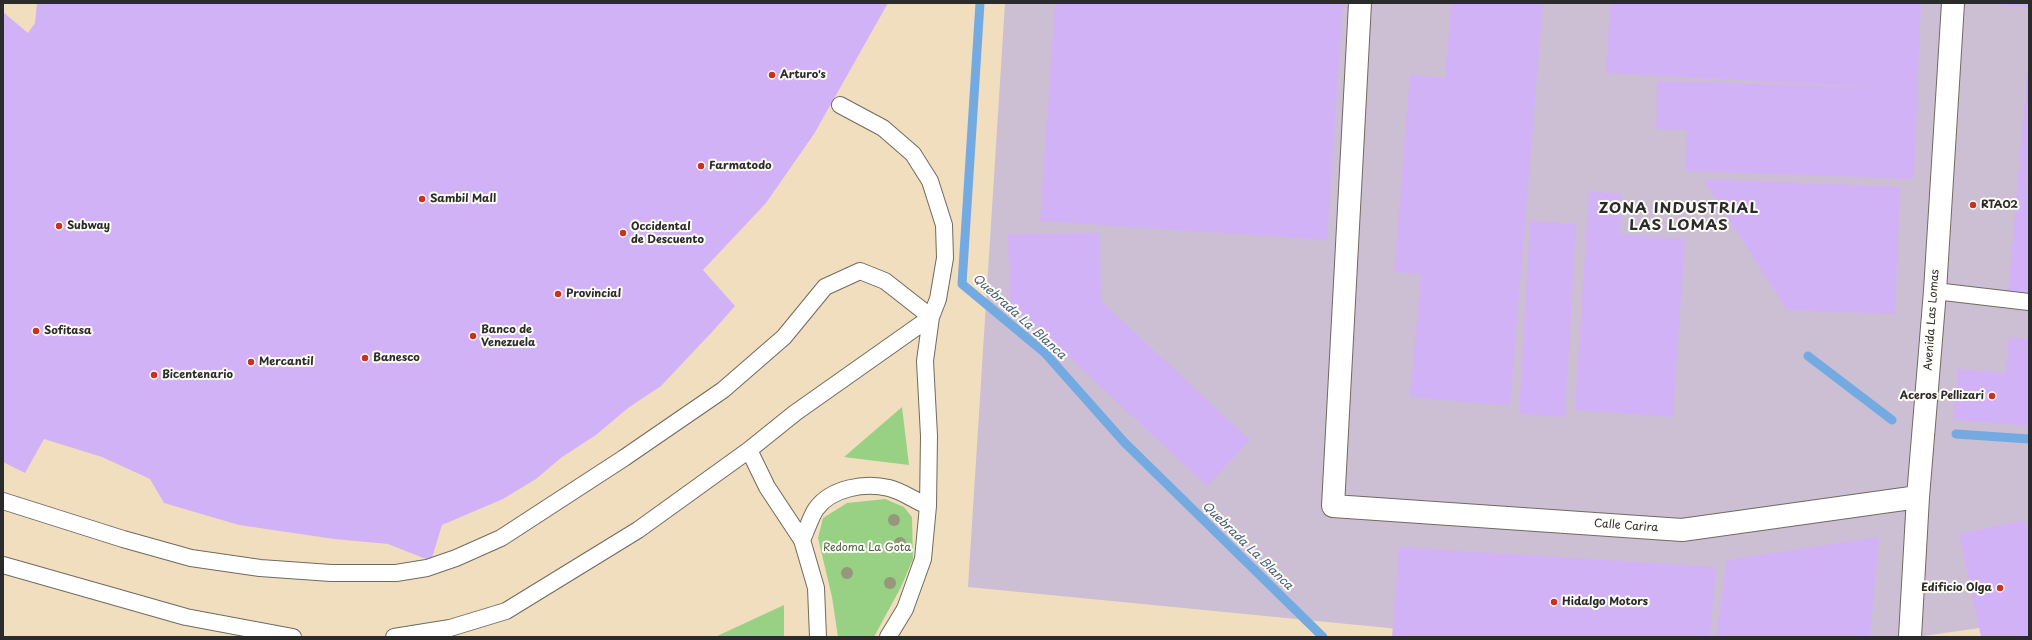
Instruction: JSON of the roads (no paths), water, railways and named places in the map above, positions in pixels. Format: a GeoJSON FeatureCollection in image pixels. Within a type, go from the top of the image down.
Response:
{"type":"FeatureCollection","features":[{"type":"Feature","properties":{"kind":"street","name":"Calle Carira"},"geometry":{"type":"LineString","coordinates":[[1360,3],[1333,506],[1682,530],[1918,497]]}},
{"type":"Feature","properties":{"kind":"street","name":"Avenida Las Lomas"},"geometry":{"type":"LineString","coordinates":[[1910,637],[1918,497],[1935,291],[1953,3]]}},
{"type":"Feature","properties":{"kind":"lane"},"geometry":{"type":"LineString","coordinates":[[840,105],[883,128],[913,154],[930,181],[944,225],[945,258],[938,299],[931,317],[925,361],[929,436],[928,506],[923,559],[905,609],[888,637]]}},
{"type":"Feature","properties":{"kind":"lane"},"geometry":{"type":"LineString","coordinates":[[3,501],[123,539],[191,558],[260,568],[331,573],[396,573],[426,568],[501,538],[545,511],[723,390],[784,337],[825,287],[860,271],[885,281],[931,317]]}},
{"type":"Feature","properties":{"kind":"lane"},"geometry":{"type":"LineString","coordinates":[[1935,291],[2029,302]]}},
{"type":"Feature","properties":{"kind":"lane"},"geometry":{"type":"LineString","coordinates":[[394,637],[450,628],[506,611],[638,530],[748,450],[795,413],[931,317]]}},
{"type":"Feature","properties":{"kind":"lane"},"geometry":{"type":"LineString","coordinates":[[748,450],[767,488],[802,540],[816,588],[818,637]]}},
{"type":"Feature","properties":{"kind":"lane"},"geometry":{"type":"LineString","coordinates":[[802,540],[816,509],[830,495],[847,489],[864,486],[889,488],[928,506]]}},
{"type":"Feature","properties":{"kind":"lane"},"geometry":{"type":"LineString","coordinates":[[3,565],[186,617],[293,637]]}},
{"type":"Feature","properties":{"kind":"waterway","name":"Quebrada La Blanca"},"geometry":{"type":"LineString","coordinates":[[980,3],[962,284],[1045,353],[1124,442],[1323,637]]}},
{"type":"Feature","properties":{"kind":"waterway"},"geometry":{"type":"LineString","coordinates":[[1808,356],[1892,420]]}},
{"type":"Feature","properties":{"kind":"waterway"},"geometry":{"type":"LineString","coordinates":[[1956,434],[2029,439]]}},
{"type":"Feature","properties":{"kind":"place","name":"Arturo's"},"geometry":{"type":"Point","coordinates":[772,75]}},
{"type":"Feature","properties":{"kind":"place","name":"Farmatodo"},"geometry":{"type":"Point","coordinates":[701,166]}},
{"type":"Feature","properties":{"kind":"place","name":"Sambil Mall"},"geometry":{"type":"Point","coordinates":[422,199]}},
{"type":"Feature","properties":{"kind":"place","name":"RTA02"},"geometry":{"type":"Point","coordinates":[1973,205]}},
{"type":"Feature","properties":{"kind":"place","name":"Subway"},"geometry":{"type":"Point","coordinates":[59,226]}},
{"type":"Feature","properties":{"kind":"place","name":"Occidental de Descuento"},"geometry":{"type":"Point","coordinates":[623,233]}},
{"type":"Feature","properties":{"kind":"place","name":"Provincial"},"geometry":{"type":"Point","coordinates":[558,294]}},
{"type":"Feature","properties":{"kind":"place","name":"Sofitasa"},"geometry":{"type":"Point","coordinates":[36,331]}},
{"type":"Feature","properties":{"kind":"place","name":"Banco de Venezuela"},"geometry":{"type":"Point","coordinates":[473,336]}},
{"type":"Feature","properties":{"kind":"place","name":"Banesco"},"geometry":{"type":"Point","coordinates":[365,358]}},
{"type":"Feature","properties":{"kind":"place","name":"Mercantil"},"geometry":{"type":"Point","coordinates":[251,362]}},
{"type":"Feature","properties":{"kind":"place","name":"Bicentenario"},"geometry":{"type":"Point","coordinates":[154,375]}},
{"type":"Feature","properties":{"kind":"place","name":"Aceros Pellizari"},"geometry":{"type":"Point","coordinates":[1992,396]}},
{"type":"Feature","properties":{"kind":"place","name":"Edificio Olga"},"geometry":{"type":"Point","coordinates":[2000,588]}},
{"type":"Feature","properties":{"kind":"place","name":"Hidalgo Motors"},"geometry":{"type":"Point","coordinates":[1554,602]}},
{"type":"Feature","properties":{"kind":"district","name":"ZONA INDUSTRIAL LAS LOMAS"},"geometry":{"type":"Point","coordinates":[1679,218]}},
{"type":"Feature","properties":{"kind":"park label","name":"Redoma La Gota"},"geometry":{"type":"Point","coordinates":[867,548]}}]}
